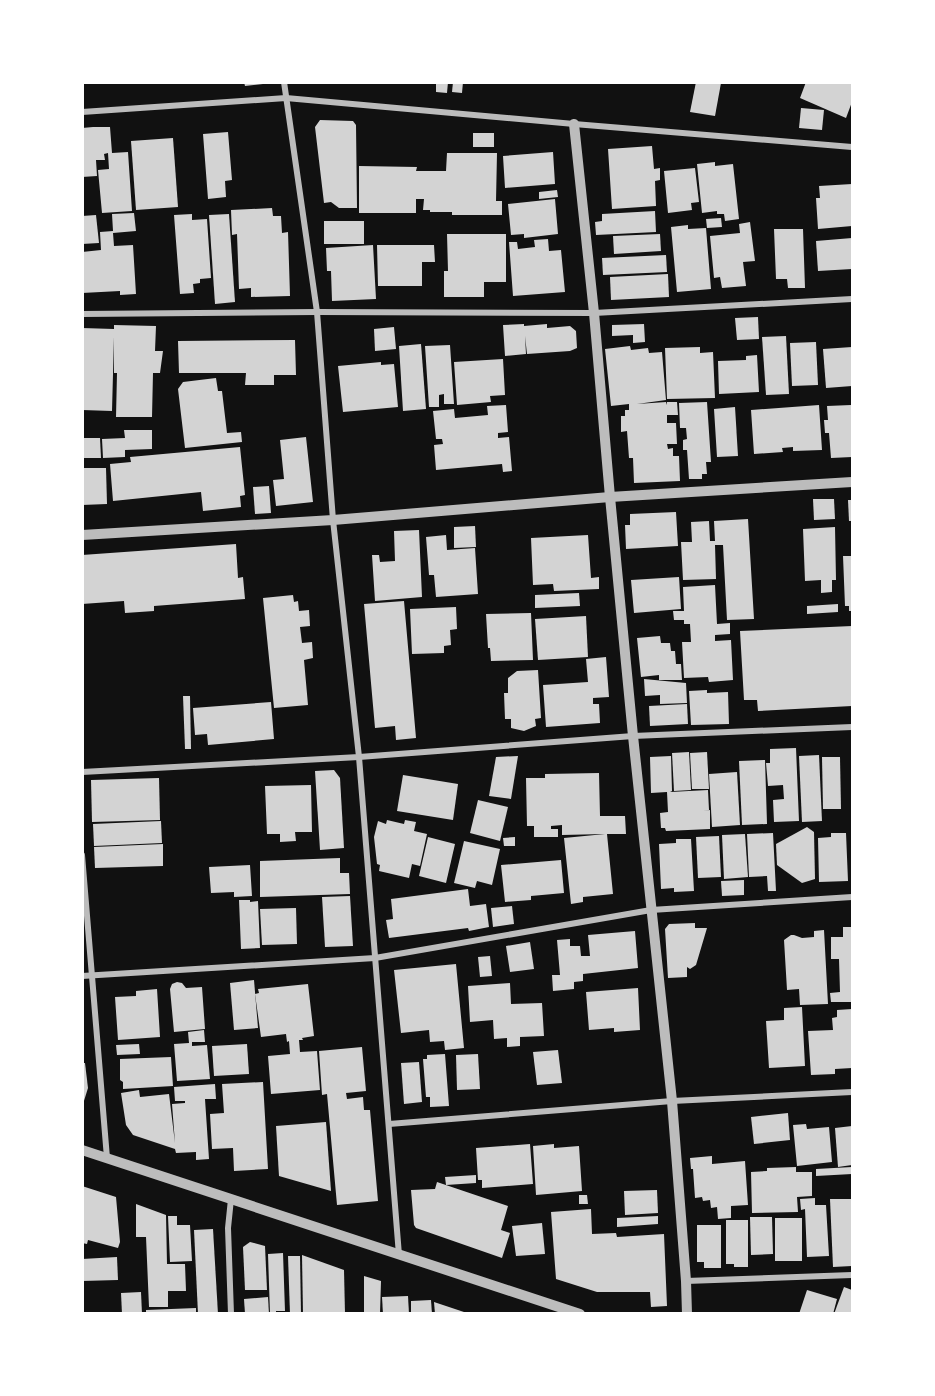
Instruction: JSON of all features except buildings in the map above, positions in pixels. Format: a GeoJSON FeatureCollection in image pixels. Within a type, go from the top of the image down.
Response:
{"type":"FeatureCollection","features":[{"type":"Feature","properties":{"kind":"street"},"geometry":{"type":"LineString","coordinates":[[284,82],[317,312],[333,520],[359,757],[399,1255]]}},
{"type":"Feature","properties":{"kind":"street"},"geometry":{"type":"LineString","coordinates":[[82,112],[286,98],[852,147]]}},
{"type":"Feature","properties":{"kind":"street"},"geometry":{"type":"LineString","coordinates":[[574,124],[594,312],[633,736],[672,1101],[687,1314]]}},
{"type":"Feature","properties":{"kind":"street"},"geometry":{"type":"LineString","coordinates":[[82,314],[594,312],[852,299]]}},
{"type":"Feature","properties":{"kind":"street"},"geometry":{"type":"LineString","coordinates":[[82,535],[333,520],[610,497],[852,482]]}},
{"type":"Feature","properties":{"kind":"street"},"geometry":{"type":"LineString","coordinates":[[82,772],[359,757],[633,736],[852,727]]}},
{"type":"Feature","properties":{"kind":"street"},"geometry":{"type":"LineString","coordinates":[[82,855],[107,1158]]}},
{"type":"Feature","properties":{"kind":"street"},"geometry":{"type":"LineString","coordinates":[[82,976],[375,958],[651,910],[852,897]]}},
{"type":"Feature","properties":{"kind":"street"},"geometry":{"type":"LineString","coordinates":[[389,1124],[672,1101],[852,1092]]}},
{"type":"Feature","properties":{"kind":"street"},"geometry":{"type":"LineString","coordinates":[[82,1150],[580,1314]]}},
{"type":"Feature","properties":{"kind":"street"},"geometry":{"type":"LineString","coordinates":[[231,1199],[228,1227],[231,1314]]}},
{"type":"Feature","properties":{"kind":"street"},"geometry":{"type":"LineString","coordinates":[[686,1281],[852,1275]]}}]}
